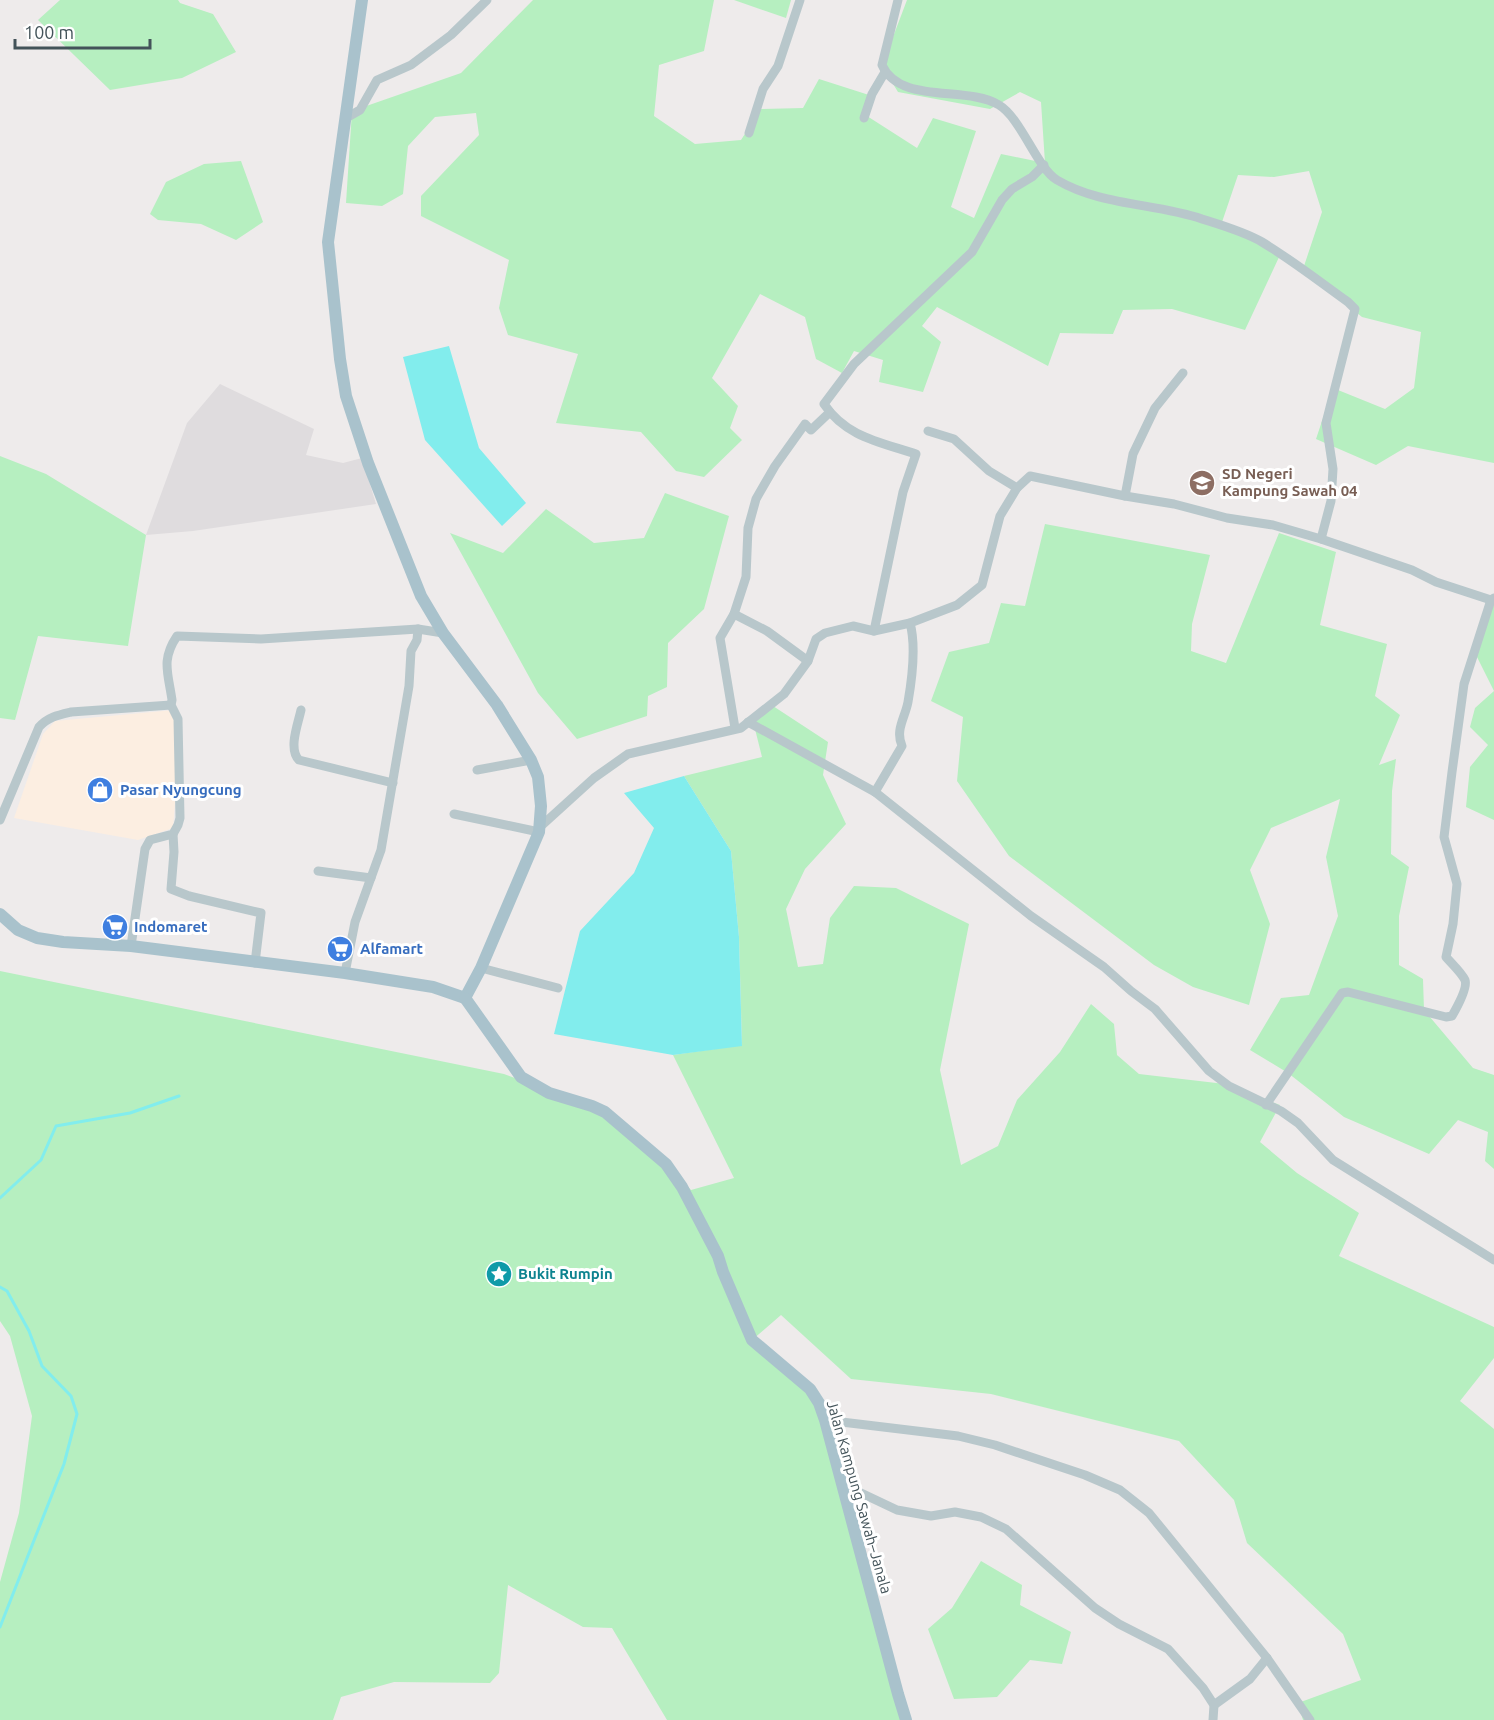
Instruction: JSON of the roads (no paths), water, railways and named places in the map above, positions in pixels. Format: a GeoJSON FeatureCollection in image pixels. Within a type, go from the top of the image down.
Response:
{"type":"FeatureCollection","features":[{"type":"Feature","properties":{"kind":"main road"},"geometry":{"type":"LineString","coordinates":[[0,914],[18,930],[37,938],[131,946],[345,973],[433,987],[465,998],[481,968],[539,829],[542,806],[538,777],[531,760],[497,705],[443,633],[422,596],[368,463],[346,396],[328,242],[362,0]]}},
{"type":"Feature","properties":{"kind":"main road","name":"Jalan Kampung Sawah–Janala"},"geometry":{"type":"LineString","coordinates":[[465,998],[521,1077],[549,1093],[605,1112],[666,1164],[718,1256],[752,1340],[810,1389],[819,1403],[906,1720]]}},
{"type":"Feature","properties":{"kind":"street"},"geometry":{"type":"LineString","coordinates":[[346,118],[360,110],[377,80],[411,65],[451,35],[487,0]]}},
{"type":"Feature","properties":{"kind":"street"},"geometry":{"type":"LineString","coordinates":[[748,133],[763,89],[778,66],[800,0]]}},
{"type":"Feature","properties":{"kind":"street"},"geometry":{"type":"LineString","coordinates":[[898,0],[882,66],[885,72],[906,88],[978,98],[999,105],[1011,116],[1055,179],[1092,195],[1201,218],[1260,241],[1348,302],[1354,309],[1326,423],[1333,469],[1331,501],[1321,539]]}},
{"type":"Feature","properties":{"kind":"street"},"geometry":{"type":"LineString","coordinates":[[864,118],[872,94],[885,72]]}},
{"type":"Feature","properties":{"kind":"street"},"geometry":{"type":"LineString","coordinates":[[874,631],[903,492],[916,454],[855,434],[824,404],[854,364],[972,252],[1002,200],[1012,189],[1032,177],[1044,165]]}},
{"type":"Feature","properties":{"kind":"street"},"geometry":{"type":"LineString","coordinates":[[1125,496],[1133,454],[1146,426],[1155,408],[1183,373]]}},
{"type":"Feature","properties":{"kind":"street"},"geometry":{"type":"LineString","coordinates":[[735,728],[720,638],[734,614],[746,577],[748,528],[756,499],[776,465],[805,424],[811,430],[830,412]]}},
{"type":"Feature","properties":{"kind":"street"},"geometry":{"type":"LineString","coordinates":[[928,430],[954,439],[989,471],[1017,488]]}},
{"type":"Feature","properties":{"kind":"street"},"geometry":{"type":"LineString","coordinates":[[454,814],[539,829],[594,778],[628,754],[741,728],[784,694],[808,661],[816,639],[825,633],[853,626],[874,631],[910,623],[957,605],[982,585],[1000,516],[1017,488],[1030,476],[1174,504],[1227,518],[1272,525],[1321,539],[1412,570],[1436,582],[1492,599],[1464,684],[1444,837],[1457,884],[1453,924],[1446,957],[1465,980],[1466,985],[1457,1007],[1452,1016],[1446,1017],[1348,992],[1342,993],[1266,1105]]}},
{"type":"Feature","properties":{"kind":"street"},"geometry":{"type":"LineString","coordinates":[[734,614],[767,631],[808,661]]}},
{"type":"Feature","properties":{"kind":"street"},"geometry":{"type":"LineString","coordinates":[[875,792],[902,746],[898,736],[908,702],[914,637],[910,623]]}},
{"type":"Feature","properties":{"kind":"street"},"geometry":{"type":"LineString","coordinates":[[255,963],[261,913],[189,897],[171,889],[173,834],[180,818],[178,720],[171,705],[166,664],[168,649],[177,636],[261,639],[418,628],[443,633]]}},
{"type":"Feature","properties":{"kind":"street"},"geometry":{"type":"LineString","coordinates":[[345,973],[356,922],[381,850],[409,686],[411,651],[417,640],[418,628]]}},
{"type":"Feature","properties":{"kind":"street"},"geometry":{"type":"LineString","coordinates":[[0,820],[39,727],[44,722],[55,715],[71,712],[171,705]]}},
{"type":"Feature","properties":{"kind":"street"},"geometry":{"type":"LineString","coordinates":[[301,710],[293,749],[294,756],[299,760],[393,783]]}},
{"type":"Feature","properties":{"kind":"street"},"geometry":{"type":"LineString","coordinates":[[748,722],[875,792],[1022,908],[1104,967],[1131,992],[1155,1009],[1209,1071],[1229,1086],[1298,1123],[1333,1160],[1494,1260]]}},
{"type":"Feature","properties":{"kind":"street"},"geometry":{"type":"LineString","coordinates":[[477,770],[531,760]]}},
{"type":"Feature","properties":{"kind":"street"},"geometry":{"type":"LineString","coordinates":[[131,946],[145,849],[150,840],[173,834]]}},
{"type":"Feature","properties":{"kind":"street"},"geometry":{"type":"LineString","coordinates":[[318,871],[371,878]]}},
{"type":"Feature","properties":{"kind":"street"},"geometry":{"type":"LineString","coordinates":[[481,968],[558,988]]}},
{"type":"Feature","properties":{"kind":"street"},"geometry":{"type":"LineString","coordinates":[[825,1420],[958,1436],[995,1445],[1105,1482],[1120,1490],[1149,1513],[1267,1658],[1310,1720]]}},
{"type":"Feature","properties":{"kind":"street"},"geometry":{"type":"LineString","coordinates":[[843,1484],[897,1510],[931,1516],[955,1512],[981,1517],[1006,1529],[1095,1608],[1119,1624],[1168,1649],[1203,1688],[1214,1705],[1213,1720]]}},
{"type":"Feature","properties":{"kind":"street"},"geometry":{"type":"LineString","coordinates":[[1214,1705],[1250,1679],[1267,1658]]}},
{"type":"Feature","properties":{"kind":"water"},"geometry":{"type":"Polygon","coordinates":[[[449,346],[479,448],[526,503],[502,526],[425,440],[403,357],[449,346]]]}},
{"type":"Feature","properties":{"kind":"water"},"geometry":{"type":"Polygon","coordinates":[[[684,776],[731,851],[739,937],[742,1046],[673,1055],[554,1034],[580,931],[634,873],[654,828],[624,793],[684,776]]]}},
{"type":"Feature","properties":{"kind":"waterway"},"geometry":{"type":"LineString","coordinates":[[0,1198],[41,1160],[56,1126],[130,1113],[179,1096]]}},
{"type":"Feature","properties":{"kind":"waterway"},"geometry":{"type":"LineString","coordinates":[[0,1287],[7,1291],[29,1331],[42,1366],[71,1396],[77,1414],[64,1464],[0,1627]]}},
{"type":"Feature","properties":{"kind":"place","name":"SD Negeri Kampung Sawah 04"},"geometry":{"type":"Point","coordinates":[1202,483]}},
{"type":"Feature","properties":{"kind":"place","name":"Pasar Nyungcung"},"geometry":{"type":"Point","coordinates":[100,790]}},
{"type":"Feature","properties":{"kind":"place","name":"Indomaret"},"geometry":{"type":"Point","coordinates":[115,927]}},
{"type":"Feature","properties":{"kind":"place","name":"Alfamart"},"geometry":{"type":"Point","coordinates":[340,949]}},
{"type":"Feature","properties":{"kind":"place","name":"Bukit Rumpin"},"geometry":{"type":"Point","coordinates":[499,1274]}}]}
